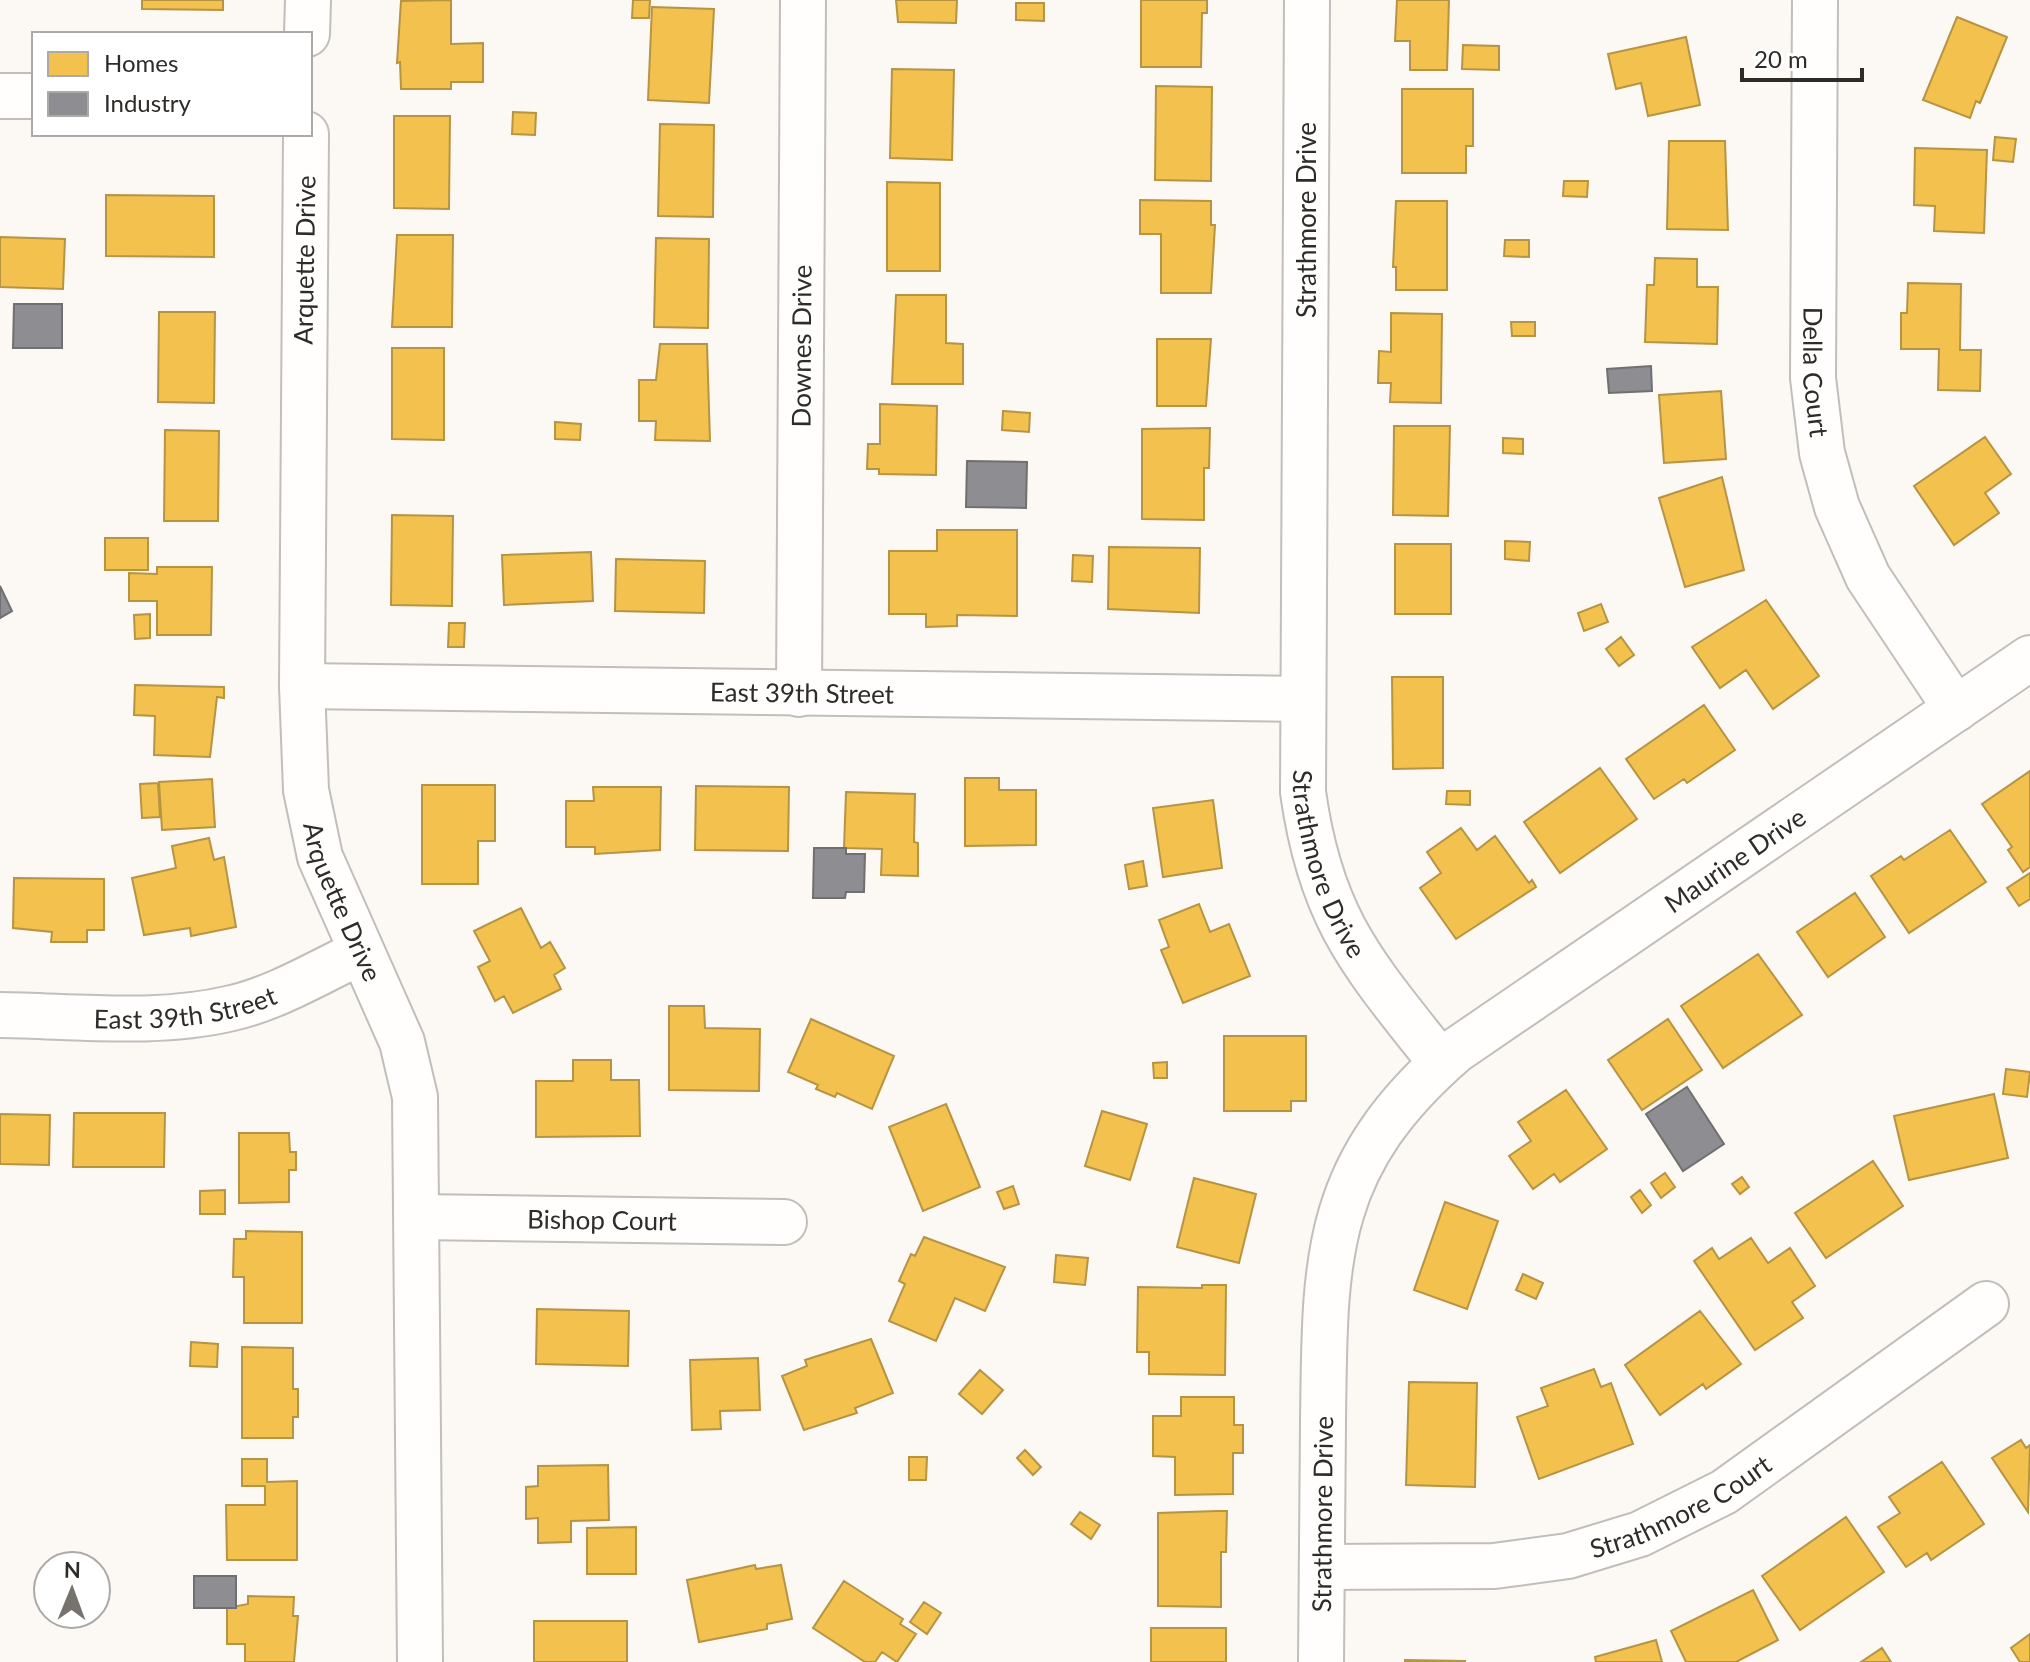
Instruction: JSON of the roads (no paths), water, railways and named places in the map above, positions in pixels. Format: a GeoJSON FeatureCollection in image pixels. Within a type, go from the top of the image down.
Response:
{"type":"FeatureCollection","features":[{"type":"Feature","properties":{"kind":"street"},"geometry":{"type":"LineString","coordinates":[[307,32],[308,0]]}},
{"type":"Feature","properties":{"kind":"street","name":"Downes Drive"},"geometry":{"type":"LineString","coordinates":[[799,694],[803,0]]}},
{"type":"Feature","properties":{"kind":"street","name":"Strathmore Drive"},"geometry":{"type":"LineString","coordinates":[[1307,0],[1303,792],[1312,849],[1330,904],[1357,956],[1441,1063],[1390,1116],[1361,1163],[1330,1252],[1325,1306],[1321,1662]]}},
{"type":"Feature","properties":{"kind":"street","name":"Della Court"},"geometry":{"type":"LineString","coordinates":[[1815,0],[1813,378],[1822,453],[1837,507],[1868,577],[1956,709]]}},
{"type":"Feature","properties":{"kind":"street"},"geometry":{"type":"LineString","coordinates":[[0,96],[32,96]]}},
{"type":"Feature","properties":{"kind":"street","name":"Arquette Drive"},"geometry":{"type":"LineString","coordinates":[[306,136],[304,772],[312,824],[332,887],[402,1042],[410,1070],[418,1124],[420,1662]]}},
{"type":"Feature","properties":{"kind":"street","name":"Maurine Drive"},"geometry":{"type":"LineString","coordinates":[[1441,1063],[2030,658]]}},
{"type":"Feature","properties":{"kind":"street","name":"East 39th Street"},"geometry":{"type":"LineString","coordinates":[[302,686],[1302,699]]}},
{"type":"Feature","properties":{"kind":"street","name":"East 39th Street"},"geometry":{"type":"LineString","coordinates":[[0,1015],[197,1015],[260,998],[361,952]]}},
{"type":"Feature","properties":{"kind":"street","name":"Bishop Court"},"geometry":{"type":"LineString","coordinates":[[418,1217],[784,1222]]}},
{"type":"Feature","properties":{"kind":"street","name":"Strathmore Court"},"geometry":{"type":"LineString","coordinates":[[1322,1567],[1494,1566],[1568,1556],[1640,1534],[1724,1492],[1986,1304]]}}]}
